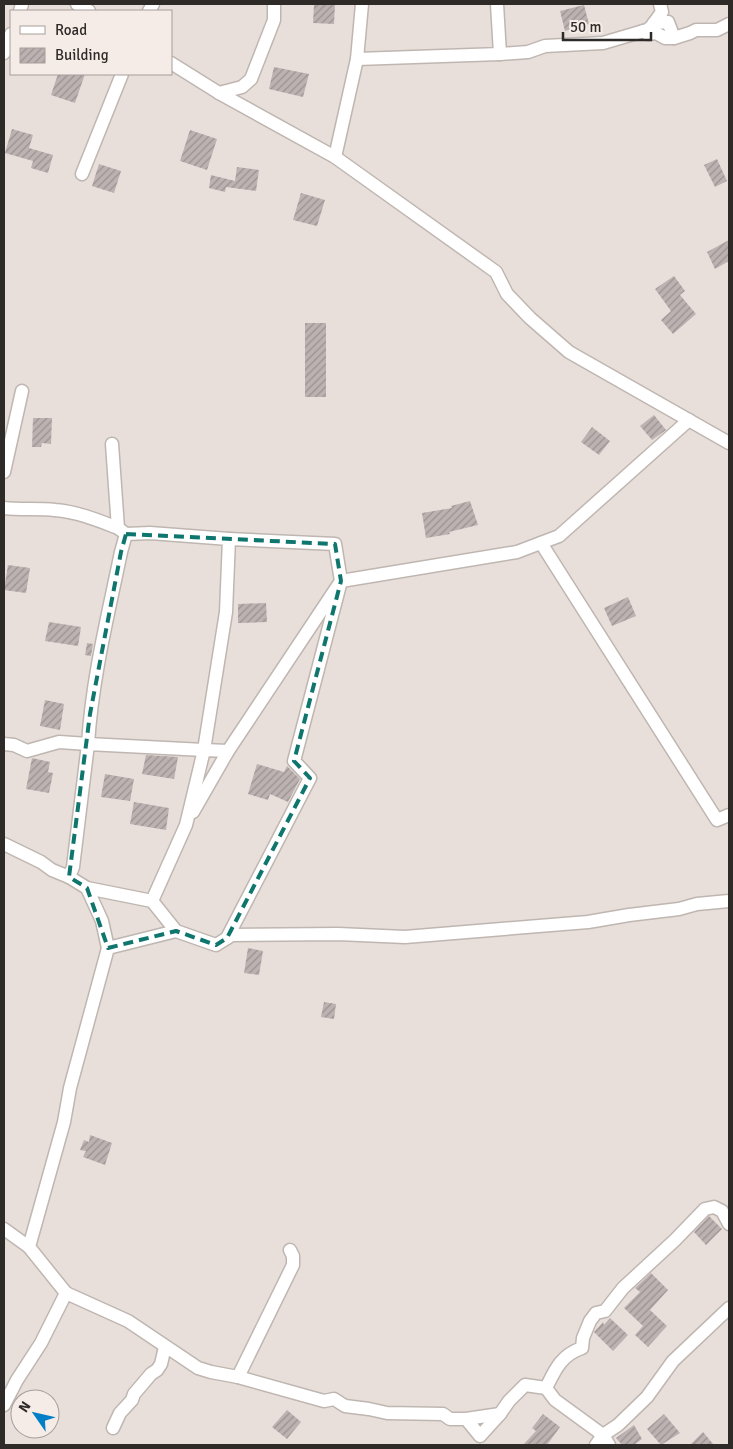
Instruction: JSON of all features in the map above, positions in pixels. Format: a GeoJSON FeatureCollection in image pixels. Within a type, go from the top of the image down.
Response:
{"type":"FeatureCollection","features":[{"type":"Feature","properties":{"kind":"street"},"geometry":{"type":"LineString","coordinates":[[220,93],[242,87],[251,79],[274,20],[274,4]]}},
{"type":"Feature","properties":{"kind":"street"},"geometry":{"type":"LineString","coordinates":[[335,157],[357,59],[362,4]]}},
{"type":"Feature","properties":{"kind":"street"},"geometry":{"type":"LineString","coordinates":[[497,4],[500,54]]}},
{"type":"Feature","properties":{"kind":"street"},"geometry":{"type":"LineString","coordinates":[[357,59],[500,54],[528,52],[545,46],[603,43],[643,32],[651,27],[662,12],[660,4]]}},
{"type":"Feature","properties":{"kind":"street"},"geometry":{"type":"LineString","coordinates":[[654,23],[668,22],[674,38]]}},
{"type":"Feature","properties":{"kind":"street"},"geometry":{"type":"LineString","coordinates":[[643,32],[648,34],[656,33],[665,38],[674,38],[696,30],[717,30],[729,24]]}},
{"type":"Feature","properties":{"kind":"street"},"geometry":{"type":"LineString","coordinates":[[4,53],[10,37]]}},
{"type":"Feature","properties":{"kind":"street"},"geometry":{"type":"LineString","coordinates":[[172,64],[220,93],[335,157],[496,272],[507,294],[530,318],[569,352],[729,443]]}},
{"type":"Feature","properties":{"kind":"street"},"geometry":{"type":"LineString","coordinates":[[82,174],[122,75]]}},
{"type":"Feature","properties":{"kind":"street"},"geometry":{"type":"LineString","coordinates":[[4,472],[5,457],[22,391]]}},
{"type":"Feature","properties":{"kind":"street"},"geometry":{"type":"LineString","coordinates":[[152,901],[186,825],[228,751],[341,581],[517,552],[559,536],[689,420]]}},
{"type":"Feature","properties":{"kind":"street"},"geometry":{"type":"LineString","coordinates":[[70,877],[73,867],[90,714],[121,552],[122,531],[112,444]]}},
{"type":"Feature","properties":{"kind":"street"},"geometry":{"type":"LineString","coordinates":[[4,508],[54,510],[86,516],[122,531],[229,540],[334,544],[341,581],[294,761],[310,778],[227,938]]}},
{"type":"Feature","properties":{"kind":"street"},"geometry":{"type":"LineString","coordinates":[[186,825],[204,750],[226,612],[229,540]]}},
{"type":"Feature","properties":{"kind":"street"},"geometry":{"type":"LineString","coordinates":[[541,543],[717,820],[729,815]]}},
{"type":"Feature","properties":{"kind":"street"},"geometry":{"type":"LineString","coordinates":[[4,744],[14,745],[27,751],[59,742],[228,751]]}},
{"type":"Feature","properties":{"kind":"street"},"geometry":{"type":"LineString","coordinates":[[4,844],[41,862],[52,870],[70,877],[87,888],[152,901],[176,931],[216,945],[232,935],[338,934],[405,937],[588,922],[679,909],[697,904],[729,901]]}},
{"type":"Feature","properties":{"kind":"street"},"geometry":{"type":"LineString","coordinates":[[29,1247],[64,1122],[70,1088],[108,948],[102,921],[87,888]]}},
{"type":"Feature","properties":{"kind":"street"},"geometry":{"type":"LineString","coordinates":[[108,948],[176,931]]}},
{"type":"Feature","properties":{"kind":"street"},"geometry":{"type":"LineString","coordinates":[[546,1388],[558,1365],[572,1351],[582,1348],[590,1321],[596,1313],[606,1310],[623,1288],[676,1240],[705,1209],[714,1207],[722,1211],[729,1224]]}},
{"type":"Feature","properties":{"kind":"street"},"geometry":{"type":"LineString","coordinates":[[4,1229],[29,1247],[66,1293],[128,1321],[198,1368],[238,1376],[324,1401],[334,1399],[345,1406],[387,1414],[444,1414],[450,1419],[466,1419],[500,1414]]}},
{"type":"Feature","properties":{"kind":"street"},"geometry":{"type":"LineString","coordinates":[[238,1376],[293,1265],[293,1256],[290,1250]]}},
{"type":"Feature","properties":{"kind":"street"},"geometry":{"type":"LineString","coordinates":[[4,1405],[17,1380],[42,1343],[66,1293]]}},
{"type":"Feature","properties":{"kind":"street"},"geometry":{"type":"LineString","coordinates":[[466,1419],[476,1440],[500,1414],[509,1400],[525,1385],[546,1388],[555,1400],[603,1442],[647,1397],[673,1361],[729,1308]]}},
{"type":"Feature","properties":{"kind":"street"},"geometry":{"type":"LineString","coordinates":[[113,1428],[120,1413],[132,1400],[134,1394],[161,1364],[166,1347]]}},
{"type":"Feature","properties":{"kind":"highlighted area"},"geometry":{"type":"Polygon","coordinates":[[[126,534],[335,544],[341,581],[294,761],[310,778],[227,938],[216,945],[176,931],[108,948],[87,888],[69,877],[90,714],[126,534]]]}},
{"type":"Feature","properties":{"kind":"building"},"geometry":{"type":"Polygon","coordinates":[[[314,4],[335,4],[334,24],[313,23],[314,4]]]}},
{"type":"Feature","properties":{"kind":"building"},"geometry":{"type":"Polygon","coordinates":[[[584,5],[589,24],[565,31],[560,11],[584,5]]]}},
{"type":"Feature","properties":{"kind":"building"},"geometry":{"type":"Polygon","coordinates":[[[274,67],[309,74],[303,97],[269,89],[274,67]]]}},
{"type":"Feature","properties":{"kind":"building"},"geometry":{"type":"Polygon","coordinates":[[[58,75],[85,75],[75,103],[51,95],[58,75]]]}},
{"type":"Feature","properties":{"kind":"building"},"geometry":{"type":"Polygon","coordinates":[[[12,129],[33,135],[29,148],[53,155],[48,173],[31,168],[33,161],[5,153],[12,129]]]}},
{"type":"Feature","properties":{"kind":"building"},"geometry":{"type":"Polygon","coordinates":[[[190,130],[217,139],[207,170],[180,161],[190,130]]]}},
{"type":"Feature","properties":{"kind":"building"},"geometry":{"type":"Polygon","coordinates":[[[717,159],[727,181],[715,187],[704,165],[717,159]]]}},
{"type":"Feature","properties":{"kind":"building"},"geometry":{"type":"Polygon","coordinates":[[[99,164],[121,171],[114,193],[92,186],[99,164]]]}},
{"type":"Feature","properties":{"kind":"building"},"geometry":{"type":"Polygon","coordinates":[[[237,167],[259,170],[256,191],[226,187],[225,192],[209,188],[211,175],[235,181],[237,167]]]}},
{"type":"Feature","properties":{"kind":"building"},"geometry":{"type":"Polygon","coordinates":[[[301,193],[325,200],[317,226],[293,220],[301,193]]]}},
{"type":"Feature","properties":{"kind":"building"},"geometry":{"type":"Polygon","coordinates":[[[729,240],[729,261],[715,269],[707,252],[729,240]]]}},
{"type":"Feature","properties":{"kind":"building"},"geometry":{"type":"Polygon","coordinates":[[[674,276],[685,291],[680,295],[696,314],[673,334],[661,320],[671,311],[655,289],[674,276]]]}},
{"type":"Feature","properties":{"kind":"building"},"geometry":{"type":"Polygon","coordinates":[[[305,323],[326,323],[326,397],[305,397],[305,323]]]}},
{"type":"Feature","properties":{"kind":"building"},"geometry":{"type":"Polygon","coordinates":[[[654,415],[666,430],[652,440],[640,426],[654,415]]]}},
{"type":"Feature","properties":{"kind":"building"},"geometry":{"type":"Polygon","coordinates":[[[33,418],[52,418],[51,444],[42,443],[41,447],[32,447],[33,418]]]}},
{"type":"Feature","properties":{"kind":"building"},"geometry":{"type":"Polygon","coordinates":[[[592,427],[610,441],[599,455],[581,442],[592,427]]]}},
{"type":"Feature","properties":{"kind":"building"},"geometry":{"type":"Polygon","coordinates":[[[470,501],[478,525],[449,532],[450,534],[426,538],[422,513],[452,508],[451,506],[470,501]]]}},
{"type":"Feature","properties":{"kind":"building"},"geometry":{"type":"Polygon","coordinates":[[[8,565],[30,568],[26,593],[4,590],[8,565]]]}},
{"type":"Feature","properties":{"kind":"building"},"geometry":{"type":"Polygon","coordinates":[[[628,597],[636,616],[612,626],[604,608],[628,597]]]}},
{"type":"Feature","properties":{"kind":"building"},"geometry":{"type":"Polygon","coordinates":[[[266,603],[267,622],[238,623],[238,604],[266,603]]]}},
{"type":"Feature","properties":{"kind":"building"},"geometry":{"type":"Polygon","coordinates":[[[49,622],[81,627],[78,646],[45,641],[49,622]]]}},
{"type":"Feature","properties":{"kind":"building"},"geometry":{"type":"Polygon","coordinates":[[[87,643],[93,644],[91,656],[85,655],[87,643]]]}},
{"type":"Feature","properties":{"kind":"building"},"geometry":{"type":"Polygon","coordinates":[[[45,700],[64,704],[60,730],[40,726],[45,700]]]}},
{"type":"Feature","properties":{"kind":"building"},"geometry":{"type":"Polygon","coordinates":[[[146,755],[178,757],[174,779],[142,774],[146,755]]]}},
{"type":"Feature","properties":{"kind":"building"},"geometry":{"type":"Polygon","coordinates":[[[32,758],[50,762],[48,772],[53,773],[49,793],[26,789],[32,758]]]}},
{"type":"Feature","properties":{"kind":"building"},"geometry":{"type":"Polygon","coordinates":[[[257,764],[284,772],[287,766],[300,779],[288,802],[270,794],[268,800],[248,794],[257,764]]]}},
{"type":"Feature","properties":{"kind":"building"},"geometry":{"type":"Polygon","coordinates":[[[105,774],[134,779],[130,801],[101,797],[105,774]]]}},
{"type":"Feature","properties":{"kind":"building"},"geometry":{"type":"Polygon","coordinates":[[[134,802],[169,808],[166,830],[130,824],[134,802]]]}},
{"type":"Feature","properties":{"kind":"building"},"geometry":{"type":"Polygon","coordinates":[[[248,948],[263,951],[259,975],[244,973],[248,948]]]}},
{"type":"Feature","properties":{"kind":"building"},"geometry":{"type":"Polygon","coordinates":[[[324,1002],[336,1004],[334,1019],[321,1017],[324,1002]]]}},
{"type":"Feature","properties":{"kind":"building"},"geometry":{"type":"Polygon","coordinates":[[[90,1135],[112,1143],[105,1165],[83,1157],[86,1151],[80,1150],[84,1140],[89,1142],[90,1135]]]}},
{"type":"Feature","properties":{"kind":"building"},"geometry":{"type":"Polygon","coordinates":[[[709,1216],[722,1229],[706,1245],[694,1232],[709,1216]]]}},
{"type":"Feature","properties":{"kind":"building"},"geometry":{"type":"Polygon","coordinates":[[[651,1273],[668,1290],[650,1310],[667,1326],[648,1347],[635,1335],[643,1326],[624,1308],[640,1292],[635,1288],[651,1273]]]}},
{"type":"Feature","properties":{"kind":"building"},"geometry":{"type":"Polygon","coordinates":[[[610,1318],[628,1335],[613,1351],[594,1332],[603,1322],[604,1325],[610,1318]]]}},
{"type":"Feature","properties":{"kind":"building"},"geometry":{"type":"Polygon","coordinates":[[[287,1410],[301,1422],[287,1439],[272,1427],[287,1410]]]}},
{"type":"Feature","properties":{"kind":"building"},"geometry":{"type":"Polygon","coordinates":[[[543,1414],[560,1427],[547,1445],[523,1445],[536,1431],[532,1428],[543,1414]]]}},
{"type":"Feature","properties":{"kind":"building"},"geometry":{"type":"Polygon","coordinates":[[[664,1414],[680,1433],[661,1445],[647,1429],[664,1414]]]}},
{"type":"Feature","properties":{"kind":"building"},"geometry":{"type":"Polygon","coordinates":[[[634,1425],[642,1439],[634,1445],[622,1445],[616,1438],[634,1425]]]}},
{"type":"Feature","properties":{"kind":"building"},"geometry":{"type":"Polygon","coordinates":[[[703,1432],[714,1445],[690,1445],[703,1432]]]}}]}
